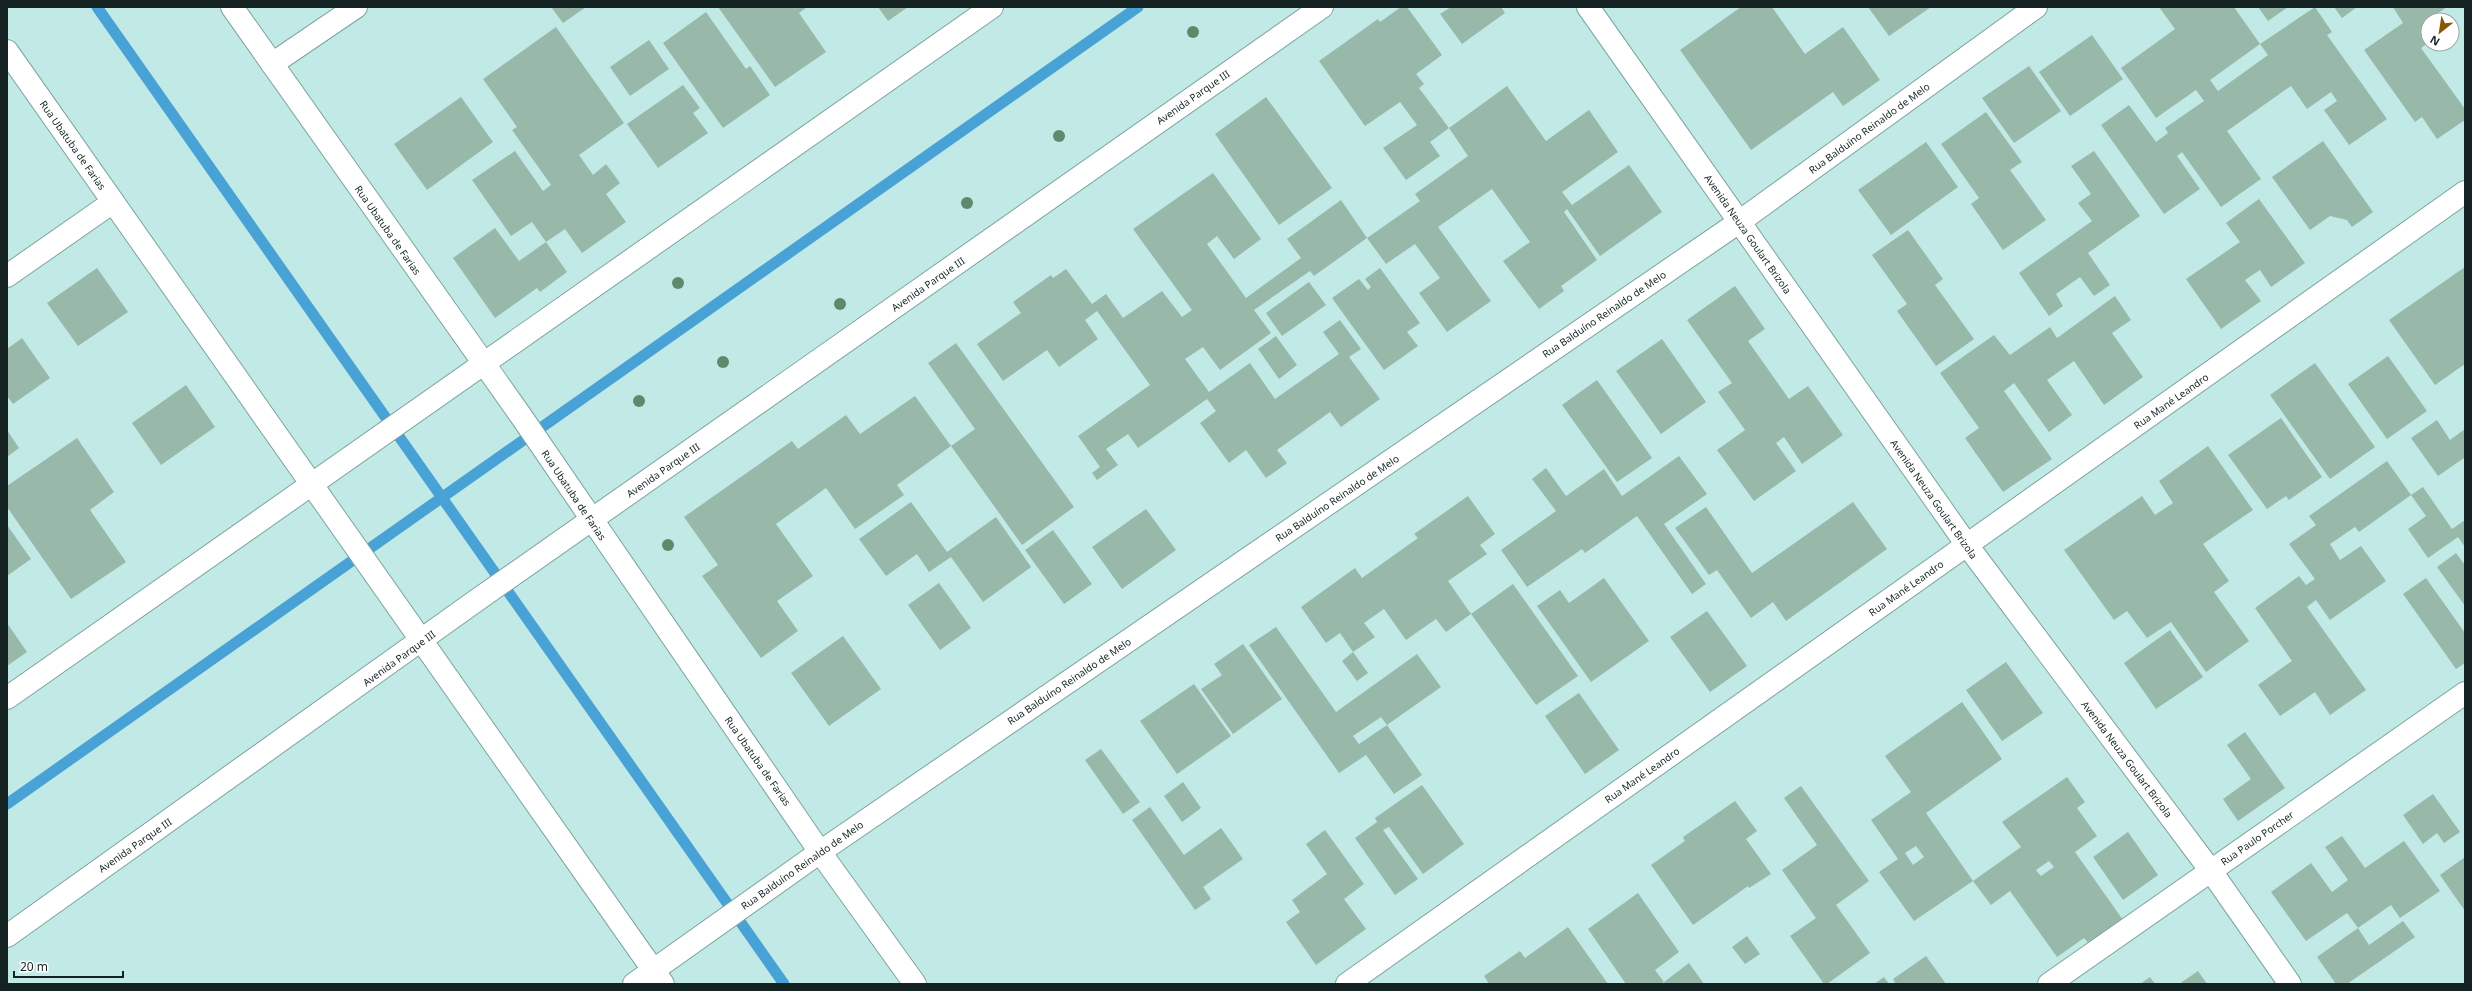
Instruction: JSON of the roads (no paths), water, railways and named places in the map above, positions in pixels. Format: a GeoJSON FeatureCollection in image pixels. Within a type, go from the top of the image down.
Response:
{"type":"FeatureCollection","features":[{"type":"Feature","properties":{"kind":"street","name":"Rua Ubatuba de Farias"},"geometry":{"type":"LineString","coordinates":[[232,7],[482,364],[521,416],[820,852],[914,984]]}},
{"type":"Feature","properties":{"kind":"street"},"geometry":{"type":"LineString","coordinates":[[272,64],[356,7]]}},
{"type":"Feature","properties":{"kind":"street"},"geometry":{"type":"LineString","coordinates":[[7,698],[364,446],[992,7]]}},
{"type":"Feature","properties":{"kind":"street","name":"Avenida Parque III"},"geometry":{"type":"LineString","coordinates":[[7,936],[423,641],[470,605],[592,521],[1322,7]]}},
{"type":"Feature","properties":{"kind":"street","name":"Avenida Neuza Goulart Brizola"},"geometry":{"type":"LineString","coordinates":[[1588,7],[1967,545],[2211,870],[2290,984]]}},
{"type":"Feature","properties":{"kind":"street","name":"Rua Balduíno Reinaldo de Melo"},"geometry":{"type":"LineString","coordinates":[[634,984],[658,977],[702,934],[1739,222],[2036,7]]}},
{"type":"Feature","properties":{"kind":"street","name":"Rua Ubatuba de Farias"},"geometry":{"type":"LineString","coordinates":[[7,52],[423,641],[658,977]]}},
{"type":"Feature","properties":{"kind":"street","name":"Rua Mané Leandro"},"geometry":{"type":"LineString","coordinates":[[1348,984],[2465,192]]}},
{"type":"Feature","properties":{"kind":"street"},"geometry":{"type":"LineString","coordinates":[[7,276],[113,202]]}},
{"type":"Feature","properties":{"kind":"street","name":"Rua Paulo Porcher"},"geometry":{"type":"LineString","coordinates":[[2049,984],[2465,693]]}},
{"type":"Feature","properties":{"kind":"waterway"},"geometry":{"type":"LineString","coordinates":[[97,7],[784,984]]}},
{"type":"Feature","properties":{"kind":"waterway"},"geometry":{"type":"LineString","coordinates":[[7,804],[1138,7]]}}]}
